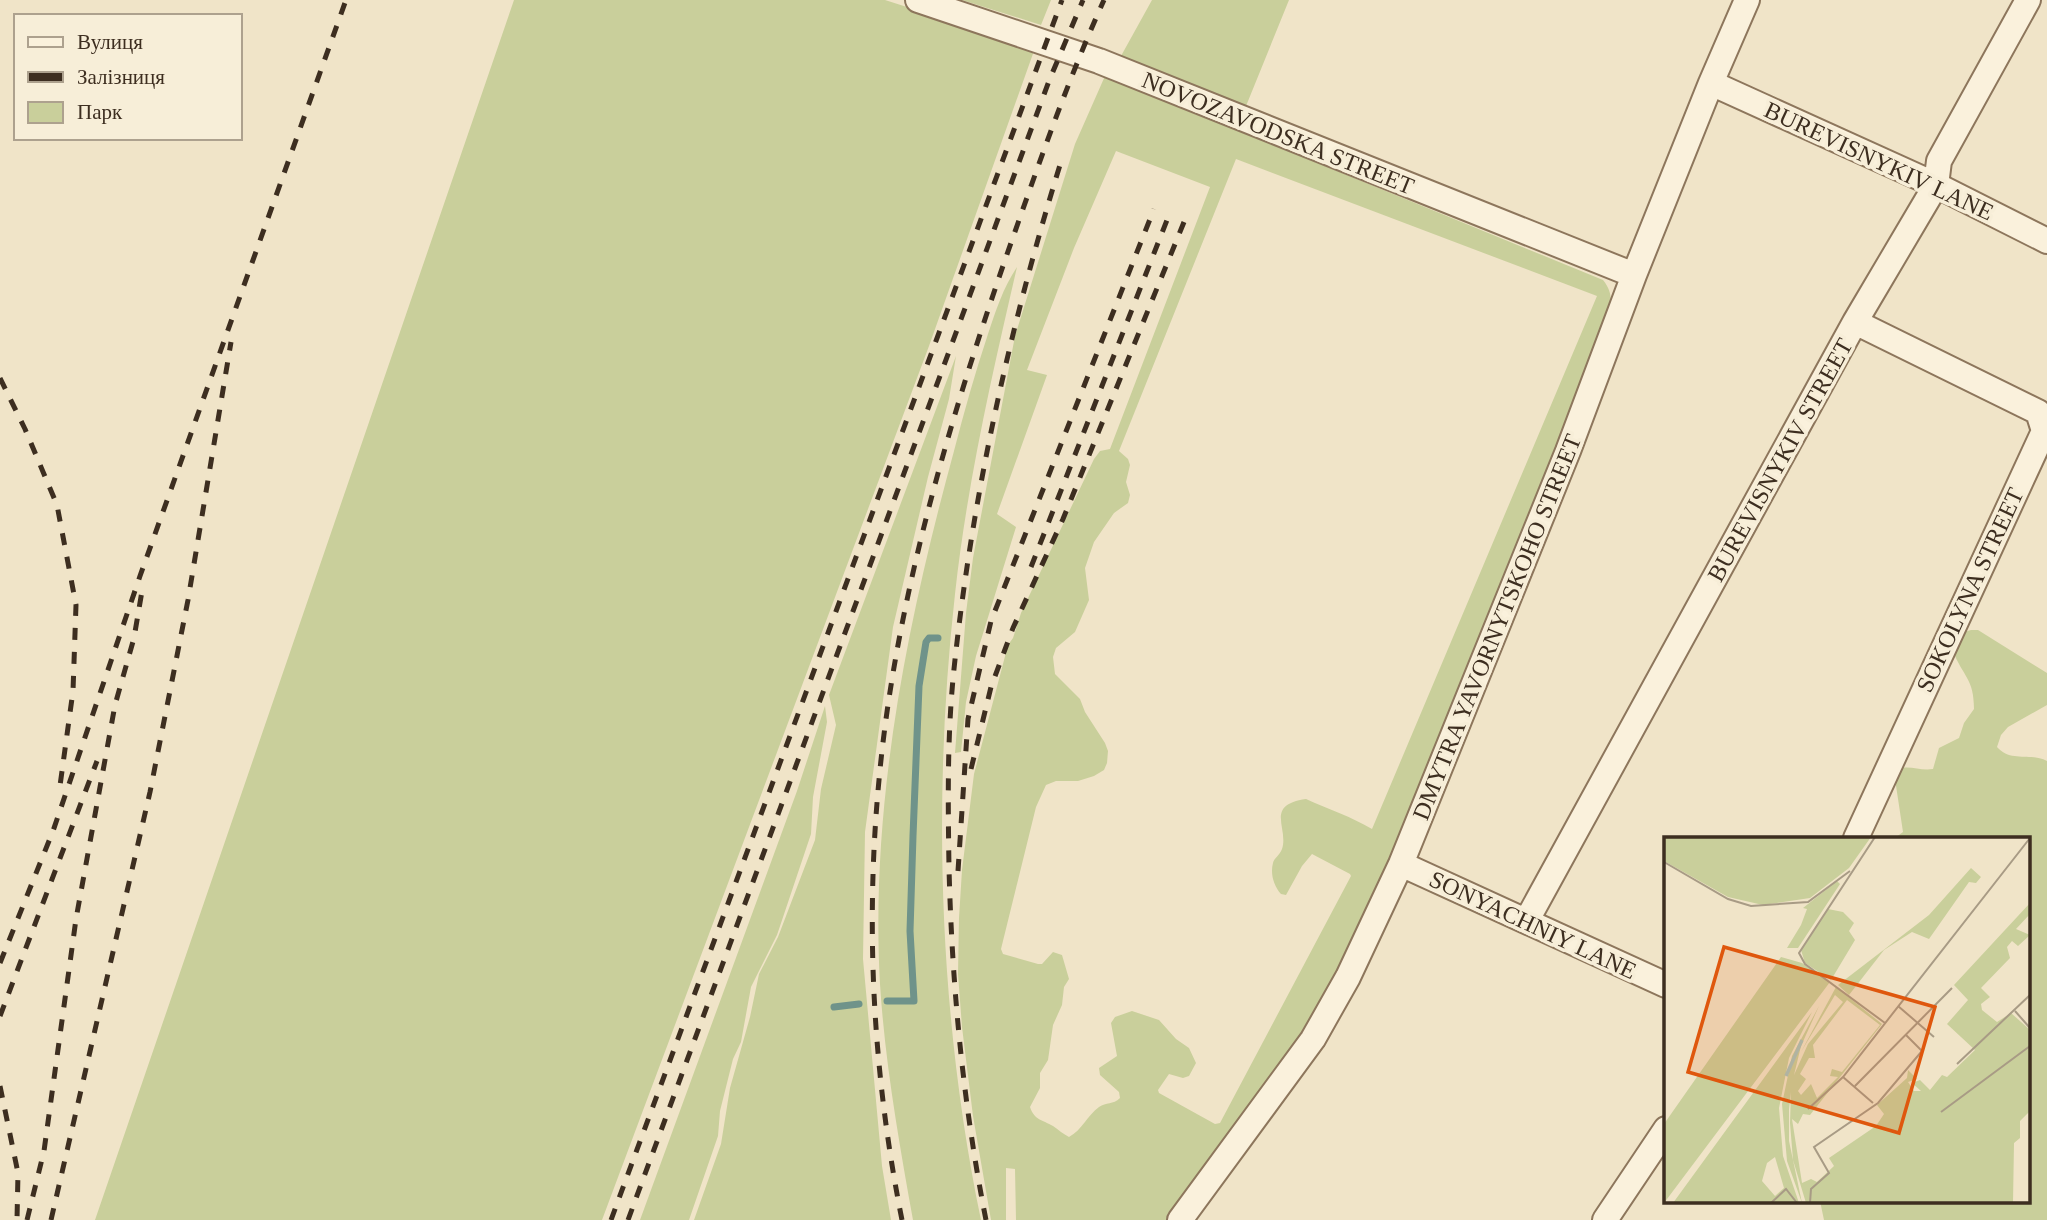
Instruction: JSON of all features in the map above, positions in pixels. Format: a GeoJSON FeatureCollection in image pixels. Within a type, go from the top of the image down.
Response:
{"type":"FeatureCollection","features":[{"type":"Feature","properties":{"kind":"street","name":"NOVOZAVODSKA STREET"},"geometry":{"type":"LineString","coordinates":[[918,0],[1100,61],[1634,275]]}},
{"type":"Feature","properties":{"kind":"street","name":"DMYTRA YAVORNYTSKOHO STREET"},"geometry":{"type":"LineString","coordinates":[[1180,1220],[1313,1039],[1348,977],[1401,864],[1569,451],[1634,275],[1747,0]]}},
{"type":"Feature","properties":{"kind":"street","name":"BUREVISNYKIV STREET"},"geometry":{"type":"LineString","coordinates":[[1527,920],[1855,322],[1936,185],[1939,161],[2028,0]]}},
{"type":"Feature","properties":{"kind":"street","name":"BUREVISNYKIV LANE"},"geometry":{"type":"LineString","coordinates":[[1711,83],[1936,185],[2047,241]]}},
{"type":"Feature","properties":{"kind":"street","name":"SOKOLYNA STREET"},"geometry":{"type":"LineString","coordinates":[[1855,322],[2038,412],[2044,431],[1856,837]]}},
{"type":"Feature","properties":{"kind":"street","name":"SONYACHNIY LANE"},"geometry":{"type":"LineString","coordinates":[[1401,864],[1664,985]]}},
{"type":"Feature","properties":{"kind":"street"},"geometry":{"type":"LineString","coordinates":[[1605,1220],[1664,1131]]}},
{"type":"Feature","properties":{"kind":"green space"},"geometry":{"type":"Polygon","coordinates":[[[514,0],[885,0],[1035,48],[929,346],[602,1220],[95,1220],[514,0]]]}},
{"type":"Feature","properties":{"kind":"green space"},"geometry":{"type":"Polygon","coordinates":[[[962,0],[1051,0],[1041,25],[962,0]]]}},
{"type":"Feature","properties":{"kind":"green space"},"geometry":{"type":"Polygon","coordinates":[[[1152,0],[1289,0],[1244,111],[1121,56],[1152,0]]]}},
{"type":"Feature","properties":{"kind":"green space"},"geometry":{"type":"Polygon","coordinates":[[[1105,76],[1603,280],[1608,288],[1611,305],[1391,861],[1327,1003],[1173,1220],[1016,1220],[1015,1169],[1006,1168],[1006,1220],[991,1220],[973,1116],[962,1027],[958,974],[962,870],[974,774],[1008,645],[1094,459],[1100,451],[1110,449],[1210,187],[1116,151],[1074,248],[1027,370],[1047,375],[997,514],[1016,527],[976,656],[966,702],[961,752],[955,753],[973,558],[1015,336],[1075,144],[1105,76]],[[1236,159],[1119,451],[1128,459],[1130,465],[1126,482],[1130,495],[1128,503],[1114,513],[1094,542],[1085,568],[1089,600],[1075,632],[1056,648],[1053,657],[1055,674],[1080,699],[1108,751],[1104,770],[1094,776],[1046,785],[1036,807],[1001,949],[1003,954],[1038,964],[1042,964],[1053,952],[1062,955],[1069,979],[1053,1025],[1048,1060],[1040,1073],[1040,1088],[1030,1107],[1039,1119],[1069,1137],[1099,1107],[1120,1098],[1119,1092],[1100,1075],[1099,1068],[1117,1056],[1111,1023],[1115,1017],[1132,1011],[1159,1020],[1176,1039],[1189,1048],[1196,1063],[1189,1076],[1183,1078],[1169,1074],[1158,1090],[1159,1093],[1215,1124],[1220,1123],[1351,876],[1312,854],[1286,895],[1281,894],[1272,871],[1283,841],[1282,812],[1293,802],[1306,799],[1372,829],[1597,296],[1236,159]]]}},
{"type":"Feature","properties":{"kind":"green space"},"geometry":{"type":"Polygon","coordinates":[[[1017,267],[966,512],[955,594],[943,750],[942,829],[948,987],[967,1144],[981,1220],[913,1220],[889,1073],[880,984],[878,917],[887,782],[907,648],[937,516],[983,349],[1000,299],[1017,267]]]}},
{"type":"Feature","properties":{"kind":"green space"},"geometry":{"type":"Polygon","coordinates":[[[956,356],[949,399],[893,627],[865,832],[863,959],[882,1166],[891,1220],[694,1220],[721,1144],[730,1088],[759,974],[778,937],[815,840],[821,789],[836,725],[829,695],[956,356]]]}},
{"type":"Feature","properties":{"kind":"green space"},"geometry":{"type":"Polygon","coordinates":[[[1978,630],[2047,673],[2047,705],[2008,727],[2001,735],[1997,747],[2008,755],[2047,761],[2047,1220],[1824,1220],[1820,1202],[2030,1202],[2030,837],[1896,837],[1903,832],[1895,779],[1900,768],[1933,769],[1939,748],[1959,738],[1964,723],[1974,709],[1970,684],[1953,651],[1961,633],[1978,630]]]}},
{"type":"Feature","properties":{"kind":"green space"},"geometry":{"type":"Polygon","coordinates":[[[825,706],[827,722],[813,797],[811,834],[777,935],[751,987],[741,1042],[733,1059],[720,1111],[718,1136],[689,1220],[640,1220],[797,791],[825,706]]]}},
{"type":"Feature","properties":{"kind":"waterway"},"geometry":{"type":"LineString","coordinates":[[887,1001],[914,1001],[910,931],[919,686],[926,642],[929,638],[938,638]]}},
{"type":"Feature","properties":{"kind":"waterway"},"geometry":{"type":"LineString","coordinates":[[834,1007],[859,1004]]}},
{"type":"Feature","properties":{"kind":"railway"},"geometry":{"type":"LineString","coordinates":[[0,963],[53,831],[140,576],[346,0]]}},
{"type":"Feature","properties":{"kind":"railway"},"geometry":{"type":"LineString","coordinates":[[611,1220],[1062,0]]}},
{"type":"Feature","properties":{"kind":"railway"},"geometry":{"type":"LineString","coordinates":[[628,1220],[1049,81],[1083,0]]}},
{"type":"Feature","properties":{"kind":"railway"},"geometry":{"type":"LineString","coordinates":[[902,1220],[884,1111],[872,946],[879,780],[897,648],[944,451],[984,323],[1040,161],[1104,0]]}},
{"type":"Feature","properties":{"kind":"railway"},"geometry":{"type":"LineString","coordinates":[[986,1220],[965,1089],[953,956],[948,818],[952,694],[962,605],[982,478],[1024,289],[1060,165]]}},
{"type":"Feature","properties":{"kind":"railway"},"geometry":{"type":"LineString","coordinates":[[958,871],[968,719],[991,621],[1154,209]]}},
{"type":"Feature","properties":{"kind":"railway"},"geometry":{"type":"LineString","coordinates":[[1031,567],[1169,215]]}},
{"type":"Feature","properties":{"kind":"railway"},"geometry":{"type":"LineString","coordinates":[[971,769],[991,687],[1013,628],[1063,519],[1184,222]]}},
{"type":"Feature","properties":{"kind":"railway"},"geometry":{"type":"LineString","coordinates":[[51,1220],[150,792],[188,600],[231,342]]}},
{"type":"Feature","properties":{"kind":"railway"},"geometry":{"type":"LineString","coordinates":[[0,378],[57,505],[76,605],[73,691],[59,793]]}},
{"type":"Feature","properties":{"kind":"railway"},"geometry":{"type":"LineString","coordinates":[[27,1220],[44,1151],[76,919],[115,705],[134,638],[142,591]]}},
{"type":"Feature","properties":{"kind":"railway"},"geometry":{"type":"LineString","coordinates":[[0,1016],[97,761]]}},
{"type":"Feature","properties":{"kind":"railway"},"geometry":{"type":"LineString","coordinates":[[0,1086],[18,1173],[17,1220]]}}]}
